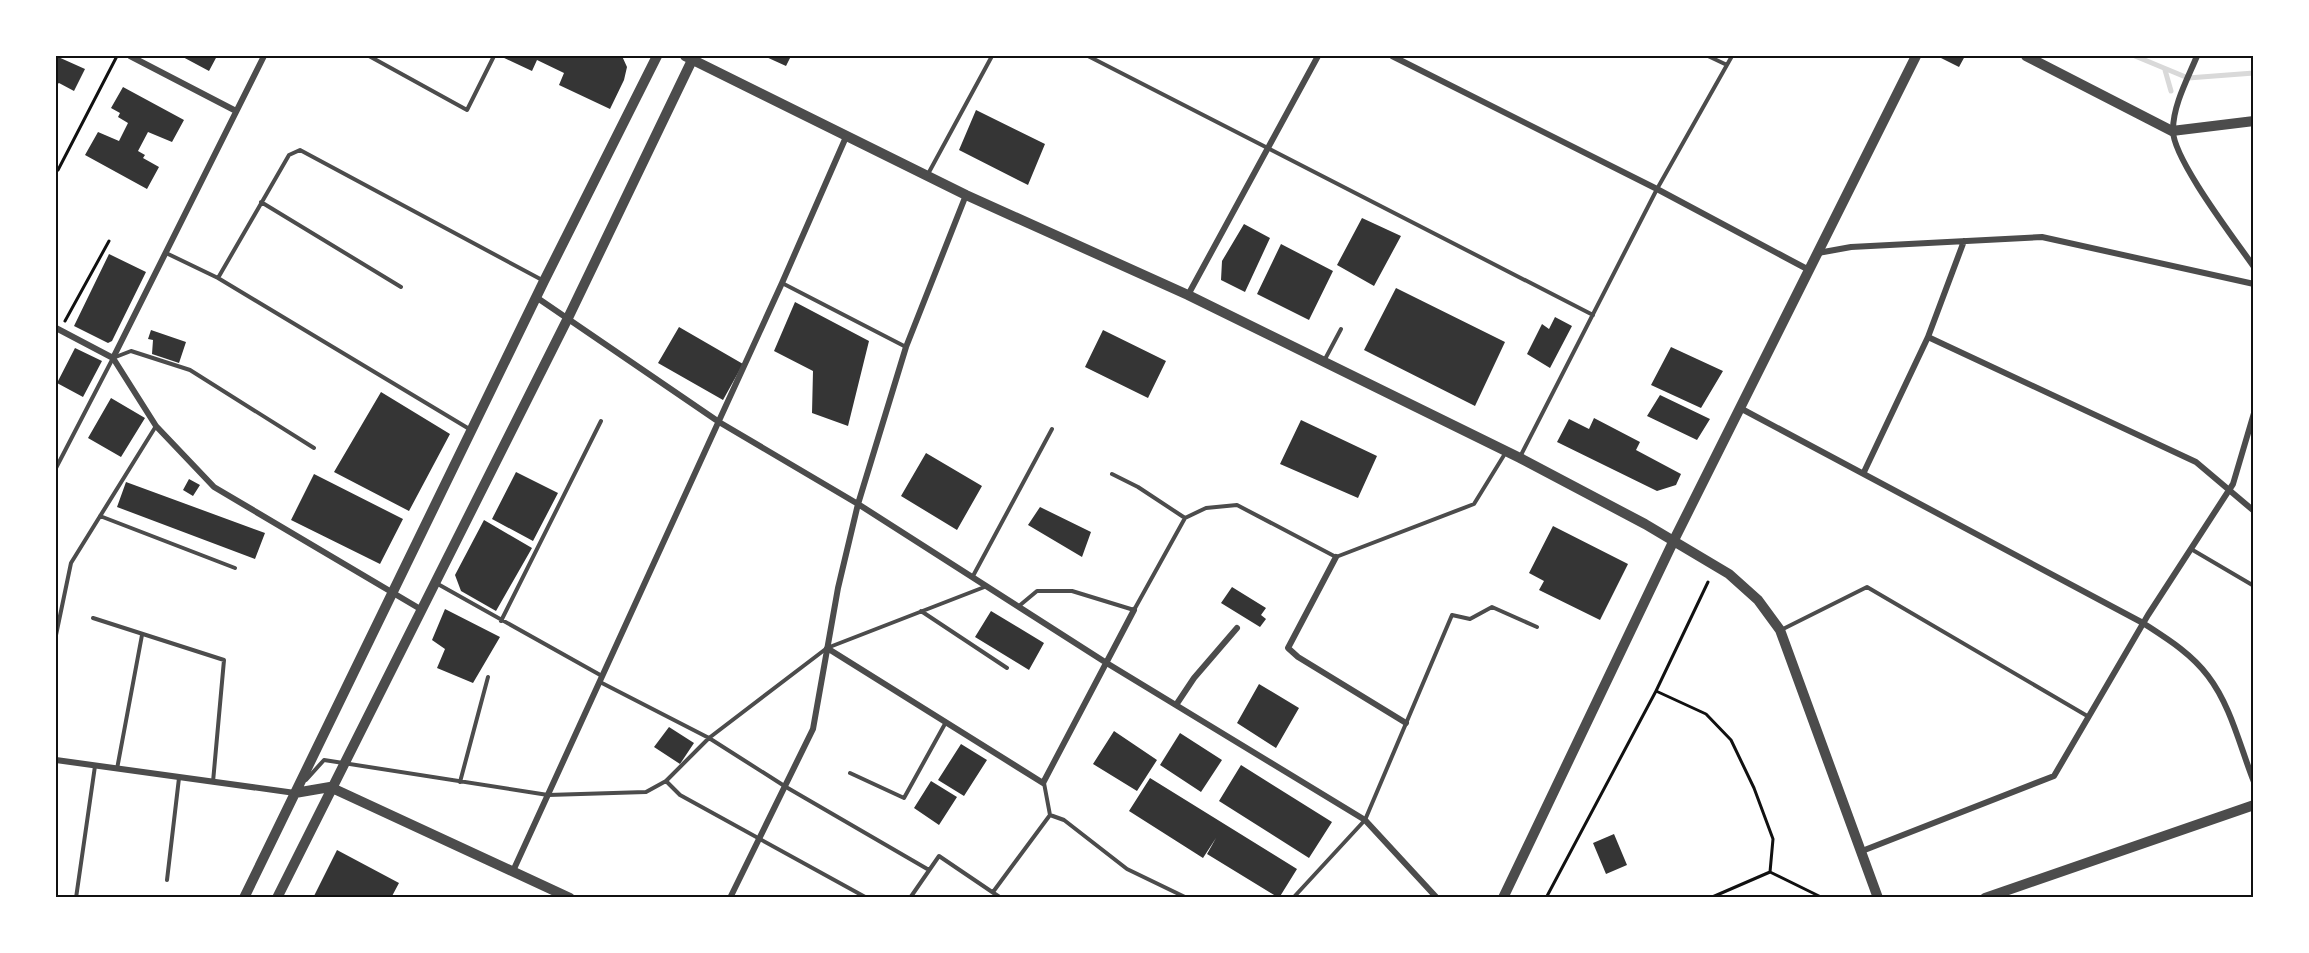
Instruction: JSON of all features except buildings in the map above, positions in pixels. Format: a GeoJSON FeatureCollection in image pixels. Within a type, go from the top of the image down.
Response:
{"type":"FeatureCollection","features":[{"type":"Feature","properties":{"kind":"street"},"geometry":{"type":"LineString","coordinates":[[130,56],[236,111]]}},
{"type":"Feature","properties":{"kind":"street"},"geometry":{"type":"LineString","coordinates":[[113,357],[264,56]]}},
{"type":"Feature","properties":{"kind":"street"},"geometry":{"type":"LineString","coordinates":[[244,897],[543,281],[657,56]]}},
{"type":"Feature","properties":{"kind":"street"},"geometry":{"type":"LineString","coordinates":[[1188,295],[1318,56]]}},
{"type":"Feature","properties":{"kind":"street"},"geometry":{"type":"LineString","coordinates":[[1392,56],[1657,189],[1809,270]]}},
{"type":"Feature","properties":{"kind":"street"},"geometry":{"type":"LineString","coordinates":[[1503,897],[1674,540],[1916,56]]}},
{"type":"Feature","properties":{"kind":"street"},"geometry":{"type":"LineString","coordinates":[[2026,56],[2172,131],[2253,121]]}},
{"type":"Feature","properties":{"kind":"street"},"geometry":{"type":"LineString","coordinates":[[2197,56],[2180,98],[2172,131],[2186,167],[2253,267]]}},
{"type":"Feature","properties":{"kind":"street"},"geometry":{"type":"LineString","coordinates":[[277,897],[330,787],[423,610],[568,318],[690,57],[966,195],[1188,295],[1506,451],[1674,540],[1729,574],[1758,600],[1780,630],[1878,897]]}},
{"type":"Feature","properties":{"kind":"street"},"geometry":{"type":"LineString","coordinates":[[513,871],[782,284],[846,137]]}},
{"type":"Feature","properties":{"kind":"street"},"geometry":{"type":"LineString","coordinates":[[730,897],[813,729],[827,648],[858,504],[906,347],[966,195]]}},
{"type":"Feature","properties":{"kind":"street"},"geometry":{"type":"LineString","coordinates":[[1818,253],[1851,247],[2042,237],[2253,284]]}},
{"type":"Feature","properties":{"kind":"street"},"geometry":{"type":"LineString","coordinates":[[1864,472],[1928,337],[1964,241]]}},
{"type":"Feature","properties":{"kind":"street"},"geometry":{"type":"LineString","coordinates":[[536,297],[718,422],[858,504],[1105,662],[1365,820],[1437,897]]}},
{"type":"Feature","properties":{"kind":"street"},"geometry":{"type":"LineString","coordinates":[[58,329],[113,357],[156,426],[214,487],[392,594],[423,610]]}},
{"type":"Feature","properties":{"kind":"street"},"geometry":{"type":"LineString","coordinates":[[1928,337],[2196,462],[2253,511]]}},
{"type":"Feature","properties":{"kind":"street"},"geometry":{"type":"LineString","coordinates":[[1740,408],[2144,623],[2181,649],[2207,674],[2222,699],[2253,782]]}},
{"type":"Feature","properties":{"kind":"street"},"geometry":{"type":"LineString","coordinates":[[1862,850],[2054,776],[2144,623],[2229,489],[2253,413]]}},
{"type":"Feature","properties":{"kind":"street"},"geometry":{"type":"LineString","coordinates":[[1336,557],[1288,648],[1298,657],[1406,723]]}},
{"type":"Feature","properties":{"kind":"street"},"geometry":{"type":"LineString","coordinates":[[827,648],[1044,783],[1134,610]]}},
{"type":"Feature","properties":{"kind":"street"},"geometry":{"type":"LineString","coordinates":[[1176,705],[1194,678],[1236,628]]}},
{"type":"Feature","properties":{"kind":"street"},"geometry":{"type":"LineString","coordinates":[[56,760],[295,793],[330,787],[570,897]]}},
{"type":"Feature","properties":{"kind":"street"},"geometry":{"type":"LineString","coordinates":[[1984,897],[2253,805]]}},
{"type":"Feature","properties":{"kind":"lane"},"geometry":{"type":"LineString","coordinates":[[369,56],[467,110],[494,56]]}},
{"type":"Feature","properties":{"kind":"lane"},"geometry":{"type":"LineString","coordinates":[[928,175],[992,56]]}},
{"type":"Feature","properties":{"kind":"lane"},"geometry":{"type":"LineString","coordinates":[[1088,56],[1593,315]]}},
{"type":"Feature","properties":{"kind":"lane"},"geometry":{"type":"LineString","coordinates":[[1708,56],[1727,65]]}},
{"type":"Feature","properties":{"kind":"lane"},"geometry":{"type":"LineString","coordinates":[[1520,458],[1657,189],[1732,56]]}},
{"type":"Feature","properties":{"kind":"lane"},"geometry":{"type":"LineString","coordinates":[[218,278],[289,154],[300,150],[543,281]]}},
{"type":"Feature","properties":{"kind":"lane"},"geometry":{"type":"LineString","coordinates":[[261,202],[401,286]]}},
{"type":"Feature","properties":{"kind":"lane"},"geometry":{"type":"LineString","coordinates":[[165,253],[218,278],[471,430]]}},
{"type":"Feature","properties":{"kind":"lane"},"geometry":{"type":"LineString","coordinates":[[782,284],[906,347]]}},
{"type":"Feature","properties":{"kind":"lane"},"geometry":{"type":"LineString","coordinates":[[1324,362],[1341,329]]}},
{"type":"Feature","properties":{"kind":"lane"},"geometry":{"type":"LineString","coordinates":[[56,468],[113,357],[131,351],[190,370],[314,448]]}},
{"type":"Feature","properties":{"kind":"lane"},"geometry":{"type":"LineString","coordinates":[[501,621],[601,421]]}},
{"type":"Feature","properties":{"kind":"lane"},"geometry":{"type":"LineString","coordinates":[[56,635],[71,563],[156,426]]}},
{"type":"Feature","properties":{"kind":"lane"},"geometry":{"type":"LineString","coordinates":[[973,576],[1052,429]]}},
{"type":"Feature","properties":{"kind":"lane"},"geometry":{"type":"LineString","coordinates":[[1018,606],[1037,591],[1072,591],[1134,610],[1185,518],[1206,508],[1237,505],[1336,557],[1474,504],[1506,451]]}},
{"type":"Feature","properties":{"kind":"lane"},"geometry":{"type":"LineString","coordinates":[[1112,474],[1138,487],[1185,518]]}},
{"type":"Feature","properties":{"kind":"lane"},"geometry":{"type":"LineString","coordinates":[[100,516],[235,568]]}},
{"type":"Feature","properties":{"kind":"lane"},"geometry":{"type":"LineString","coordinates":[[2191,549],[2253,586]]}},
{"type":"Feature","properties":{"kind":"lane"},"geometry":{"type":"LineString","coordinates":[[436,583],[601,679],[709,738],[786,787],[929,870]]}},
{"type":"Feature","properties":{"kind":"lane"},"geometry":{"type":"LineString","coordinates":[[295,793],[324,760],[548,795],[646,792],[666,781],[709,738],[827,648],[988,586]]}},
{"type":"Feature","properties":{"kind":"lane"},"geometry":{"type":"LineString","coordinates":[[1780,630],[1867,586],[2088,717]]}},
{"type":"Feature","properties":{"kind":"lane"},"geometry":{"type":"LineString","coordinates":[[1293,897],[1365,820],[1452,615],[1470,619],[1492,607],[1537,627]]}},
{"type":"Feature","properties":{"kind":"lane"},"geometry":{"type":"LineString","coordinates":[[921,611],[1007,668]]}},
{"type":"Feature","properties":{"kind":"lane"},"geometry":{"type":"LineString","coordinates":[[93,618],[225,660],[213,782]]}},
{"type":"Feature","properties":{"kind":"lane"},"geometry":{"type":"LineString","coordinates":[[117,770],[142,634]]}},
{"type":"Feature","properties":{"kind":"lane"},"geometry":{"type":"LineString","coordinates":[[460,782],[488,677]]}},
{"type":"Feature","properties":{"kind":"lane"},"geometry":{"type":"LineString","coordinates":[[850,773],[904,798],[946,722]]}},
{"type":"Feature","properties":{"kind":"lane"},"geometry":{"type":"LineString","coordinates":[[76,897],[95,766]]}},
{"type":"Feature","properties":{"kind":"lane"},"geometry":{"type":"LineString","coordinates":[[167,880],[179,777]]}},
{"type":"Feature","properties":{"kind":"lane"},"geometry":{"type":"LineString","coordinates":[[666,781],[681,795],[867,897]]}},
{"type":"Feature","properties":{"kind":"lane"},"geometry":{"type":"LineString","coordinates":[[993,892],[1050,815],[1044,783]]}},
{"type":"Feature","properties":{"kind":"lane"},"geometry":{"type":"LineString","coordinates":[[1050,815],[1064,820],[1127,869],[1187,897]]}},
{"type":"Feature","properties":{"kind":"lane"},"geometry":{"type":"LineString","coordinates":[[910,897],[939,856],[1001,897]]}},
{"type":"Feature","properties":{"kind":"path"},"geometry":{"type":"LineString","coordinates":[[58,170],[117,56]]}},
{"type":"Feature","properties":{"kind":"path"},"geometry":{"type":"LineString","coordinates":[[58,329],[109,241]]}},
{"type":"Feature","properties":{"kind":"path"},"geometry":{"type":"LineString","coordinates":[[1546,897],[1656,691],[1708,582]]}},
{"type":"Feature","properties":{"kind":"path"},"geometry":{"type":"LineString","coordinates":[[1656,691],[1706,714],[1731,740],[1754,788],[1773,839],[1770,872]]}},
{"type":"Feature","properties":{"kind":"path"},"geometry":{"type":"LineString","coordinates":[[1710,897],[1770,872],[1823,897]]}},
{"type":"Feature","properties":{"kind":"waterway"},"geometry":{"type":"LineString","coordinates":[[2135,56],[2188,78],[2254,73]]}},
{"type":"Feature","properties":{"kind":"waterway"},"geometry":{"type":"LineString","coordinates":[[2165,70],[2171,91]]}}]}
